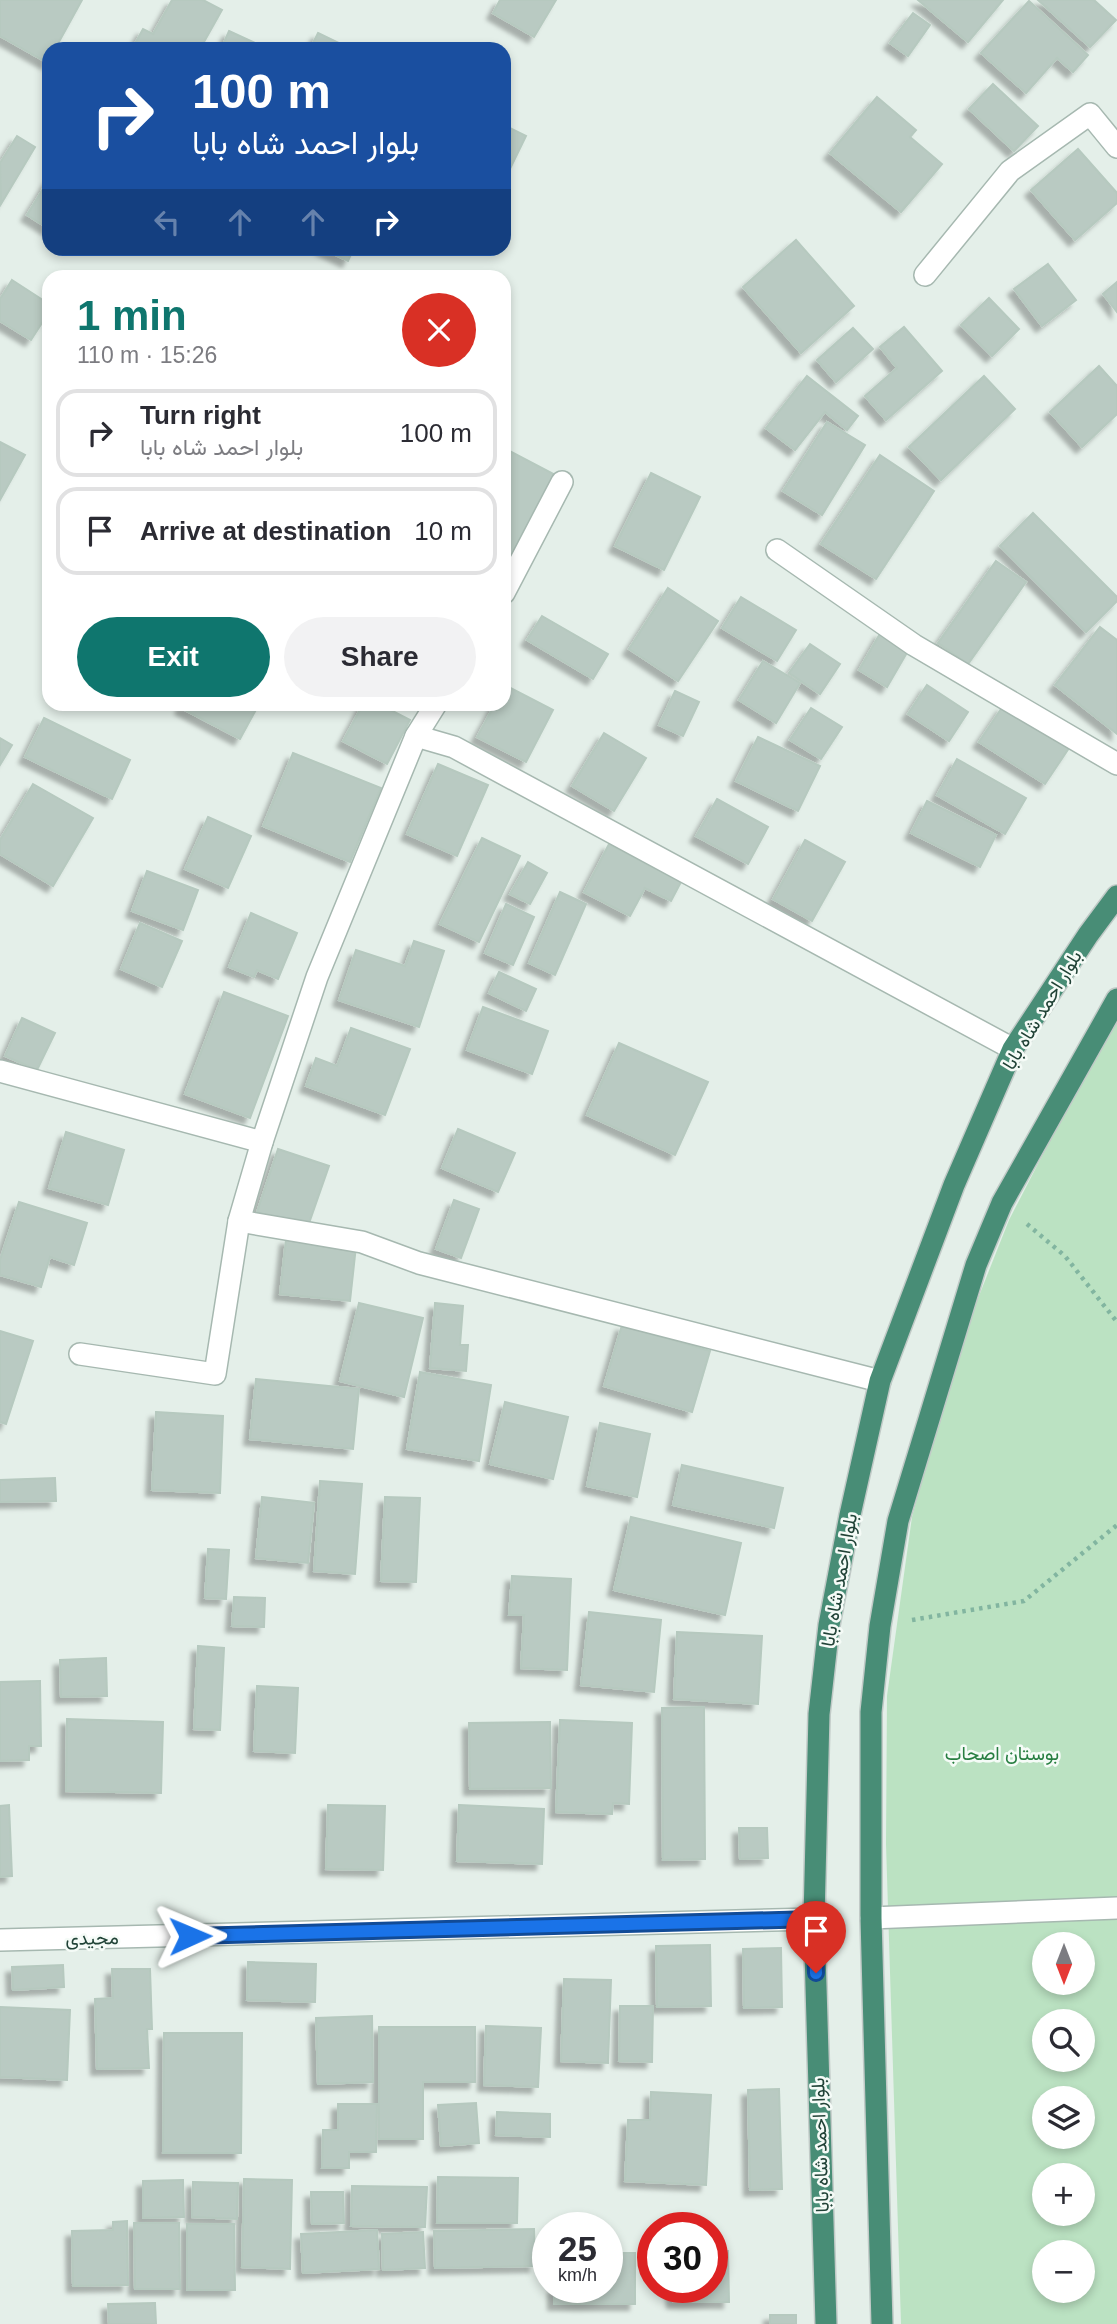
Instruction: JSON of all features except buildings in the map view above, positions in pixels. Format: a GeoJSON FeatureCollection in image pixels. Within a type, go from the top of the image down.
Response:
{"type":"FeatureCollection","features":[{"type":"Feature","properties":{"kind":"highway","name":"بلوار احمد شاه بابا"},"geometry":{"type":"LineString","coordinates":[[825,2324],[814,1919],[819,1714],[829,1625],[880,1381],[954,1185],[1013,1049],[1117,896]]}},
{"type":"Feature","properties":{"kind":"highway"},"geometry":{"type":"LineString","coordinates":[[882,2324],[871,1918],[871,1712],[880,1626],[898,1521],[976,1265],[1002,1203],[1117,999]]}},
{"type":"Feature","properties":{"kind":"street"},"geometry":{"type":"LineString","coordinates":[[925,275],[1010,171],[1090,114],[1117,147]]}},
{"type":"Feature","properties":{"kind":"street"},"geometry":{"type":"LineString","coordinates":[[511,579],[562,482]]}},
{"type":"Feature","properties":{"kind":"street"},"geometry":{"type":"LineString","coordinates":[[777,550],[914,645],[1117,764]]}},
{"type":"Feature","properties":{"kind":"street"},"geometry":{"type":"LineString","coordinates":[[80,1354],[215,1374],[239,1221],[262,1143],[317,977],[416,736],[432,711]]}},
{"type":"Feature","properties":{"kind":"street"},"geometry":{"type":"LineString","coordinates":[[416,736],[454,747],[1013,1049]]}},
{"type":"Feature","properties":{"kind":"street"},"geometry":{"type":"LineString","coordinates":[[0,1071],[262,1143]]}},
{"type":"Feature","properties":{"kind":"street"},"geometry":{"type":"LineString","coordinates":[[239,1221],[362,1242],[419,1263],[880,1381]]}},
{"type":"Feature","properties":{"kind":"street"},"geometry":{"type":"LineString","coordinates":[[871,1918],[1117,1908]]}},
{"type":"Feature","properties":{"kind":"street","name":"مجیدی"},"geometry":{"type":"LineString","coordinates":[[0,1940],[814,1919]]}},
{"type":"Feature","properties":{"kind":"path"},"geometry":{"type":"LineString","coordinates":[[1002,1203],[1065,1256],[1117,1322]]}},
{"type":"Feature","properties":{"kind":"path"},"geometry":{"type":"LineString","coordinates":[[880,1626],[1024,1601],[1117,1525]]}},
{"type":"Feature","properties":{"kind":"green space","name":"بوستان اصحاب"},"geometry":{"type":"Polygon","coordinates":[[[1117,1022],[1117,2324],[901,2324],[886,1844],[887,1696],[912,1517],[954,1359],[1009,1220],[1075,1092],[1117,1022]]]}},
{"type":"Feature","properties":{"kind":"route"},"geometry":{"type":"LineString","coordinates":[[190,1936],[814,1919],[816,1973]]}}]}
